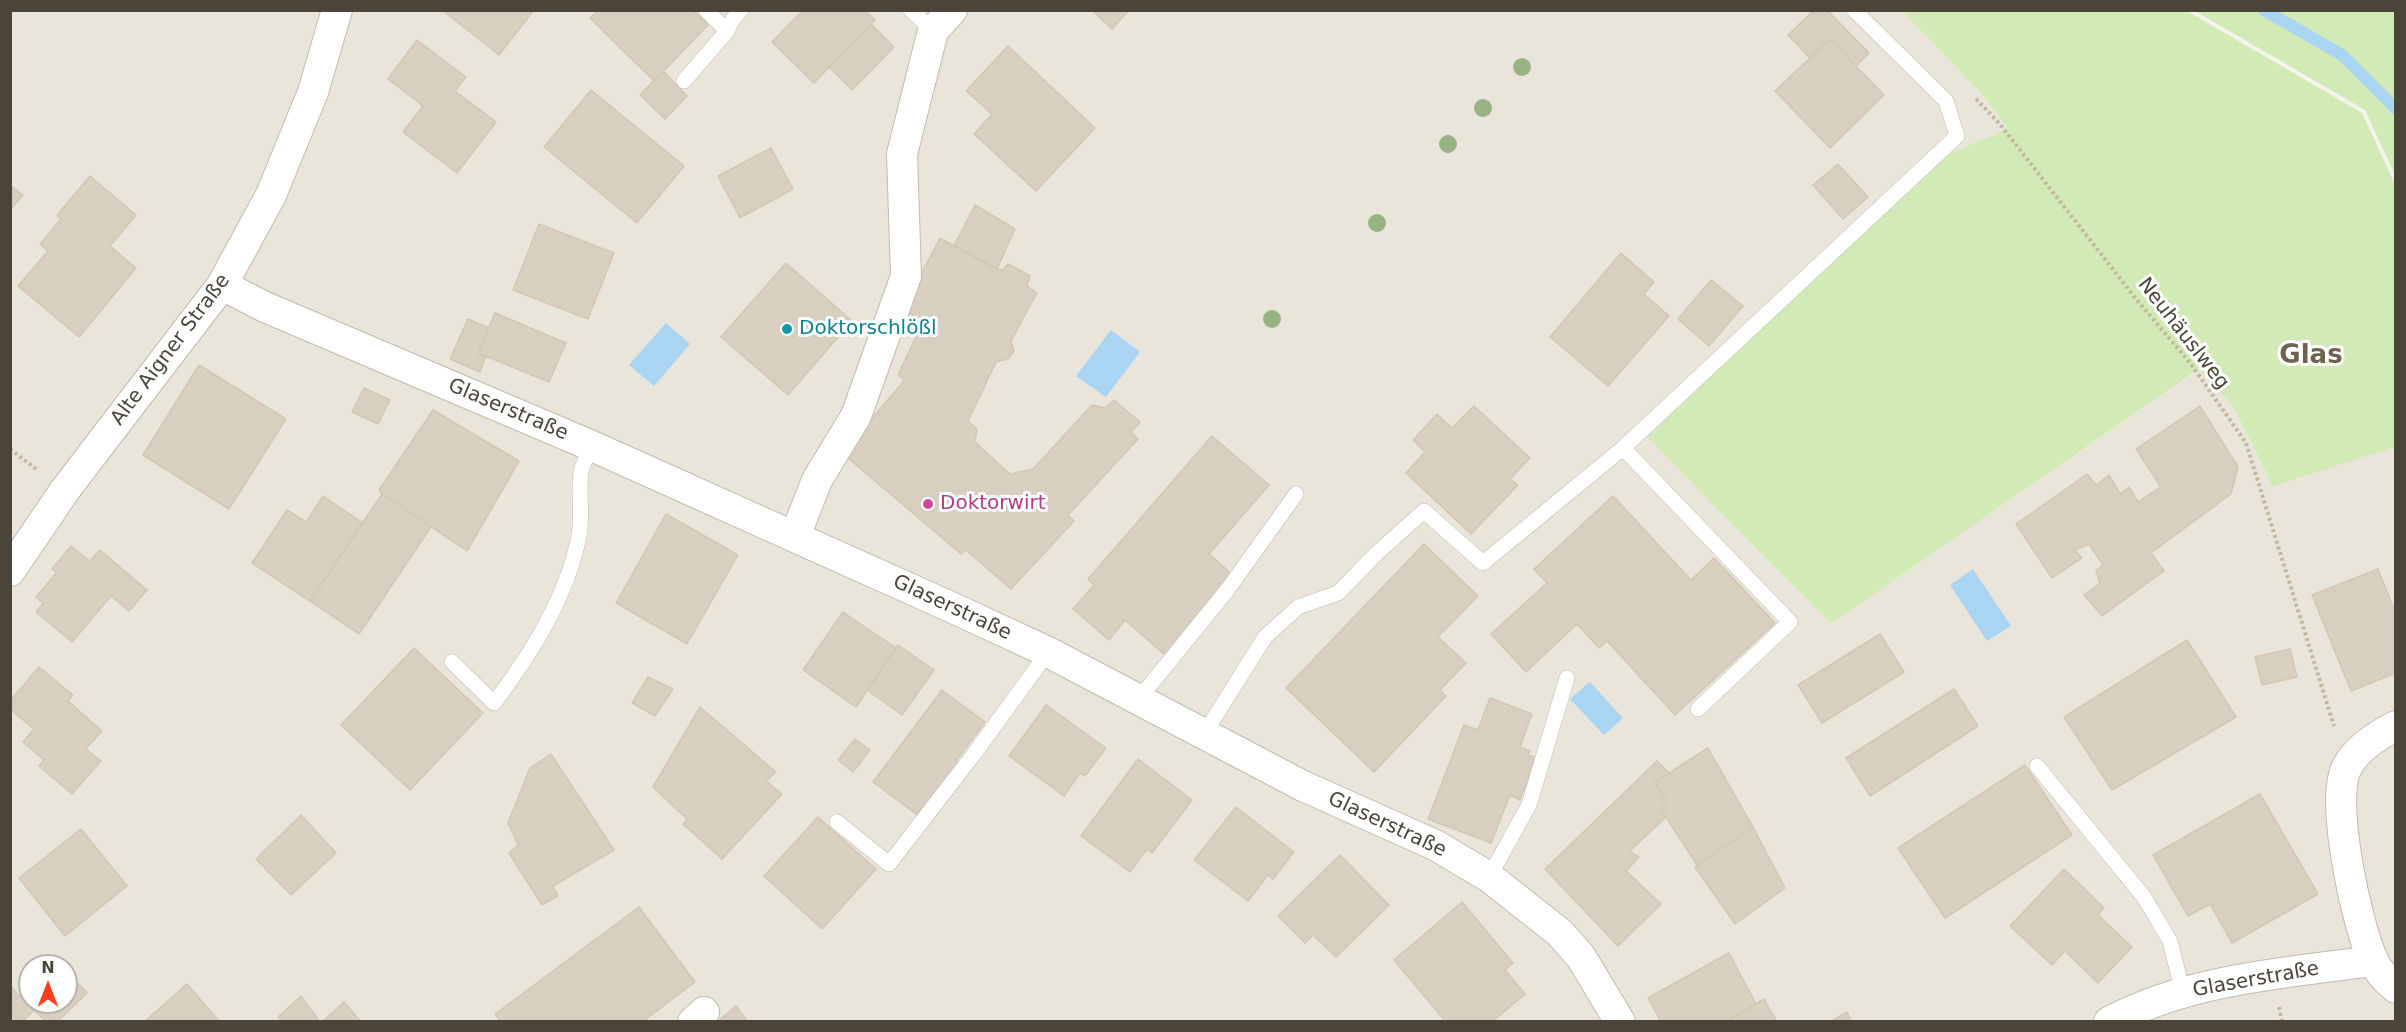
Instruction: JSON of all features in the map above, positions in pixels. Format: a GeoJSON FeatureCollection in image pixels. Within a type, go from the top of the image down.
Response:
{"type":"FeatureCollection","features":[{"type":"Feature","properties":{"kind":"street","name":"Alte Aigner Straße"},"geometry":{"type":"LineString","coordinates":[[10,571],[65,490],[222,285],[271,195],[313,92],[337,10]]}},
{"type":"Feature","properties":{"kind":"street"},"geometry":{"type":"LineString","coordinates":[[795,536],[817,480],[856,416],[906,276],[902,154],[942,21]]}},
{"type":"Feature","properties":{"kind":"street","name":"Glaserstraße"},"geometry":{"type":"LineString","coordinates":[[222,285],[265,307],[592,446],[795,536],[1048,652],[1303,786],[1435,845],[1489,877],[1560,933],[1581,957],[1620,1022]]}},
{"type":"Feature","properties":{"kind":"street"},"geometry":{"type":"LineString","coordinates":[[2396,726],[2375,736],[2347,767],[2342,787],[2343,822],[2358,910],[2373,961],[2382,976],[2396,988]]}},
{"type":"Feature","properties":{"kind":"street","name":"Glaserstraße"},"geometry":{"type":"LineString","coordinates":[[2109,1022],[2183,993],[2261,976],[2373,961]]}},
{"type":"Feature","properties":{"kind":"lane"},"geometry":{"type":"LineString","coordinates":[[705,10],[727,31]]}},
{"type":"Feature","properties":{"kind":"lane"},"geometry":{"type":"LineString","coordinates":[[684,81],[727,31],[741,10]]}},
{"type":"Feature","properties":{"kind":"lane"},"geometry":{"type":"LineString","coordinates":[[911,10],[942,21]]}},
{"type":"Feature","properties":{"kind":"lane"},"geometry":{"type":"LineString","coordinates":[[1204,734],[1265,637],[1298,607],[1338,593],[1377,553],[1424,511],[1483,563],[1623,448],[1957,136],[1946,100],[1854,10]]}},
{"type":"Feature","properties":{"kind":"lane"},"geometry":{"type":"LineString","coordinates":[[452,662],[494,703],[522,666],[564,589],[573,561],[579,532],[582,470],[592,446]]}},
{"type":"Feature","properties":{"kind":"lane"},"geometry":{"type":"LineString","coordinates":[[1623,448],[1790,622],[1698,709]]}},
{"type":"Feature","properties":{"kind":"lane"},"geometry":{"type":"LineString","coordinates":[[1138,700],[1228,589],[1296,494]]}},
{"type":"Feature","properties":{"kind":"lane"},"geometry":{"type":"LineString","coordinates":[[837,822],[889,864],[974,754],[1048,652]]}},
{"type":"Feature","properties":{"kind":"lane"},"geometry":{"type":"LineString","coordinates":[[1489,877],[1529,805],[1567,678]]}},
{"type":"Feature","properties":{"kind":"lane"},"geometry":{"type":"LineString","coordinates":[[2037,766],[2144,897],[2170,941],[2183,993]]}},
{"type":"Feature","properties":{"kind":"path","name":"Neuhäuslweg"},"geometry":{"type":"LineString","coordinates":[[1976,98],[2136,300],[2191,364],[2246,443],[2335,726]]}},
{"type":"Feature","properties":{"kind":"path"},"geometry":{"type":"LineString","coordinates":[[10,449],[38,471]]}},
{"type":"Feature","properties":{"kind":"path"},"geometry":{"type":"LineString","coordinates":[[2278,1004],[2282,1022]]}},
{"type":"Feature","properties":{"kind":"shaded area"},"geometry":{"type":"Polygon","coordinates":[[[10,11],[1902,11],[1981,93],[2007,127],[1995,135],[1831,624],[2200,369],[2233,406],[2266,472],[2271,487],[2395,447],[2395,1021],[11,1021],[10,11]]]}},
{"type":"Feature","properties":{"kind":"green space"},"geometry":{"type":"Polygon","coordinates":[[[1902,11],[2187,11],[2362,113],[2395,184],[2395,447],[2271,487],[2266,472],[2233,406],[2199,369],[1831,624],[1647,437],[1947,154],[1995,135],[2007,127],[1981,93],[1902,11]]]}},
{"type":"Feature","properties":{"kind":"green space"},"geometry":{"type":"Polygon","coordinates":[[[2195,11],[2389,11],[2396,14],[2395,175],[2365,110],[2195,11]]]}},
{"type":"Feature","properties":{"kind":"water"},"geometry":{"type":"Polygon","coordinates":[[[666,323],[690,344],[654,386],[629,365],[666,323]]]}},
{"type":"Feature","properties":{"kind":"water"},"geometry":{"type":"Polygon","coordinates":[[[1111,330],[1140,352],[1106,397],[1076,376],[1111,330]]]}},
{"type":"Feature","properties":{"kind":"water"},"geometry":{"type":"Polygon","coordinates":[[[1973,569],[2011,626],[1987,641],[1950,585],[1973,569]]]}},
{"type":"Feature","properties":{"kind":"water"},"geometry":{"type":"Polygon","coordinates":[[[1590,682],[1623,718],[1604,735],[1570,699],[1590,682]]]}},
{"type":"Feature","properties":{"kind":"building"},"geometry":{"type":"Polygon","coordinates":[[[442,10],[534,10],[499,55],[442,10]]]}},
{"type":"Feature","properties":{"kind":"building"},"geometry":{"type":"Polygon","coordinates":[[[598,10],[684,10],[688,15],[693,10],[708,25],[654,81],[590,18],[598,10]]]}},
{"type":"Feature","properties":{"kind":"building"},"geometry":{"type":"Polygon","coordinates":[[[803,10],[865,10],[875,20],[814,83],[772,42],[803,10]]]}},
{"type":"Feature","properties":{"kind":"building"},"geometry":{"type":"Polygon","coordinates":[[[1092,10],[1129,10],[1112,29],[1092,10]]]}},
{"type":"Feature","properties":{"kind":"building"},"geometry":{"type":"Polygon","coordinates":[[[1814,10],[1827,10],[1869,53],[1856,66],[1830,39],[1810,58],[1788,35],[1814,10]]]}},
{"type":"Feature","properties":{"kind":"building"},"geometry":{"type":"Polygon","coordinates":[[[871,24],[894,47],[852,90],[829,67],[871,24]]]}},
{"type":"Feature","properties":{"kind":"building"},"geometry":{"type":"Polygon","coordinates":[[[1830,39],[1884,95],[1830,148],[1775,91],[1830,39]]]}},
{"type":"Feature","properties":{"kind":"building"},"geometry":{"type":"Polygon","coordinates":[[[417,40],[466,77],[455,91],[496,122],[457,173],[403,132],[423,106],[388,79],[417,40]]]}},
{"type":"Feature","properties":{"kind":"building"},"geometry":{"type":"Polygon","coordinates":[[[1008,46],[1095,128],[1036,191],[974,134],[992,114],[966,91],[1008,46]]]}},
{"type":"Feature","properties":{"kind":"building"},"geometry":{"type":"Polygon","coordinates":[[[663,71],[687,96],[665,119],[640,95],[663,71]]]}},
{"type":"Feature","properties":{"kind":"building"},"geometry":{"type":"Polygon","coordinates":[[[591,90],[684,166],[637,223],[544,147],[591,90]]]}},
{"type":"Feature","properties":{"kind":"building"},"geometry":{"type":"Polygon","coordinates":[[[771,148],[793,189],[740,218],[718,176],[771,148]]]}},
{"type":"Feature","properties":{"kind":"building"},"geometry":{"type":"Polygon","coordinates":[[[1838,164],[1868,197],[1843,219],[1813,185],[1838,164]]]}},
{"type":"Feature","properties":{"kind":"building"},"geometry":{"type":"Polygon","coordinates":[[[90,176],[136,215],[110,246],[136,268],[79,337],[18,286],[48,251],[40,244],[61,219],[57,215],[90,176]]]}},
{"type":"Feature","properties":{"kind":"building"},"geometry":{"type":"Polygon","coordinates":[[[10,185],[23,195],[10,210],[10,185]]]}},
{"type":"Feature","properties":{"kind":"building"},"geometry":{"type":"Polygon","coordinates":[[[975,205],[1015,229],[997,269],[954,246],[975,205]]]}},
{"type":"Feature","properties":{"kind":"building"},"geometry":{"type":"Polygon","coordinates":[[[539,224],[614,253],[588,319],[513,290],[539,224]]]}},
{"type":"Feature","properties":{"kind":"building"},"geometry":{"type":"Polygon","coordinates":[[[940,238],[997,269],[1003,270],[1008,264],[1030,276],[1027,286],[1037,293],[1011,341],[1014,351],[1008,359],[996,362],[968,421],[977,429],[975,442],[1010,474],[1033,469],[1092,405],[1105,408],[1114,400],[1140,422],[1131,432],[1138,439],[1068,515],[1074,521],[1011,589],[966,550],[961,554],[842,453],[905,380],[898,375],[923,322],[903,309],[940,238]]]}},
{"type":"Feature","properties":{"kind":"building"},"geometry":{"type":"Polygon","coordinates":[[[1621,253],[1654,282],[1644,294],[1669,316],[1608,386],[1550,337],[1621,253]]]}},
{"type":"Feature","properties":{"kind":"building","name":"Doktorschlößl"},"geometry":{"type":"Polygon","coordinates":[[[786,263],[852,321],[788,395],[721,337],[786,263]]]}},
{"type":"Feature","properties":{"kind":"building"},"geometry":{"type":"Polygon","coordinates":[[[1711,280],[1743,306],[1709,346],[1678,319],[1711,280]]]}},
{"type":"Feature","properties":{"kind":"building"},"geometry":{"type":"Polygon","coordinates":[[[495,313],[566,343],[549,382],[478,353],[495,313]]]}},
{"type":"Feature","properties":{"kind":"building"},"geometry":{"type":"Polygon","coordinates":[[[468,319],[489,328],[478,353],[486,356],[480,372],[450,359],[468,319]]]}},
{"type":"Feature","properties":{"kind":"building"},"geometry":{"type":"Polygon","coordinates":[[[199,365],[286,419],[229,509],[143,455],[199,365]]]}},
{"type":"Feature","properties":{"kind":"building"},"geometry":{"type":"Polygon","coordinates":[[[364,388],[390,400],[378,424],[352,412],[364,388]]]}},
{"type":"Feature","properties":{"kind":"building"},"geometry":{"type":"Polygon","coordinates":[[[1474,406],[1530,458],[1510,479],[1518,485],[1471,534],[1406,473],[1425,452],[1413,440],[1437,414],[1452,428],[1474,406]]]}},
{"type":"Feature","properties":{"kind":"building"},"geometry":{"type":"Polygon","coordinates":[[[2200,406],[2238,467],[2231,494],[2151,553],[2164,571],[2102,616],[2084,595],[2100,583],[2096,571],[2103,565],[2089,544],[2075,550],[2082,558],[2052,578],[2016,524],[2087,474],[2096,485],[2109,475],[2120,494],[2129,487],[2138,502],[2161,487],[2136,449],[2200,406]]]}},
{"type":"Feature","properties":{"kind":"building"},"geometry":{"type":"Polygon","coordinates":[[[433,410],[519,461],[467,551],[379,490],[433,410]]]}},
{"type":"Feature","properties":{"kind":"building"},"geometry":{"type":"Polygon","coordinates":[[[1212,436],[1269,485],[1209,554],[1234,576],[1166,656],[1125,620],[1109,640],[1073,609],[1094,585],[1088,579],[1212,436]]]}},
{"type":"Feature","properties":{"kind":"building"},"geometry":{"type":"Polygon","coordinates":[[[382,494],[431,527],[359,634],[310,601],[382,494]]]}},
{"type":"Feature","properties":{"kind":"building"},"geometry":{"type":"Polygon","coordinates":[[[323,496],[363,523],[310,601],[252,563],[287,510],[306,522],[323,496]]]}},
{"type":"Feature","properties":{"kind":"building"},"geometry":{"type":"Polygon","coordinates":[[[1613,496],[1691,580],[1714,558],[1775,623],[1675,715],[1607,641],[1599,648],[1577,624],[1526,672],[1491,634],[1547,583],[1534,569],[1613,496]]]}},
{"type":"Feature","properties":{"kind":"building"},"geometry":{"type":"Polygon","coordinates":[[[666,514],[738,555],[687,644],[616,603],[666,514]]]}},
{"type":"Feature","properties":{"kind":"building"},"geometry":{"type":"Polygon","coordinates":[[[1424,544],[1478,596],[1438,637],[1466,663],[1440,690],[1446,696],[1374,772],[1286,688],[1424,544]]]}},
{"type":"Feature","properties":{"kind":"building"},"geometry":{"type":"Polygon","coordinates":[[[71,546],[90,561],[100,550],[147,590],[129,611],[111,596],[72,642],[36,612],[43,603],[36,597],[57,572],[52,569],[71,546]]]}},
{"type":"Feature","properties":{"kind":"building"},"geometry":{"type":"Polygon","coordinates":[[[2378,569],[2396,614],[2396,673],[2351,691],[2312,595],[2378,569]]]}},
{"type":"Feature","properties":{"kind":"building"},"geometry":{"type":"Polygon","coordinates":[[[843,612],[896,648],[856,707],[803,670],[843,612]]]}},
{"type":"Feature","properties":{"kind":"building"},"geometry":{"type":"Polygon","coordinates":[[[1880,634],[1904,672],[1822,723],[1798,685],[1880,634]]]}},
{"type":"Feature","properties":{"kind":"building"},"geometry":{"type":"Polygon","coordinates":[[[2187,640],[2236,717],[2112,790],[2064,717],[2187,640]]]}},
{"type":"Feature","properties":{"kind":"building"},"geometry":{"type":"Polygon","coordinates":[[[898,645],[934,670],[902,715],[867,690],[898,645]]]}},
{"type":"Feature","properties":{"kind":"building"},"geometry":{"type":"Polygon","coordinates":[[[414,648],[483,713],[410,790],[341,725],[414,648]]]}},
{"type":"Feature","properties":{"kind":"building"},"geometry":{"type":"Polygon","coordinates":[[[2290,649],[2297,677],[2262,685],[2255,657],[2290,649]]]}},
{"type":"Feature","properties":{"kind":"building"},"geometry":{"type":"Polygon","coordinates":[[[39,667],[73,695],[68,701],[102,731],[86,749],[101,761],[72,794],[39,766],[44,760],[23,742],[34,729],[10,709],[10,701],[39,667]]]}},
{"type":"Feature","properties":{"kind":"building"},"geometry":{"type":"Polygon","coordinates":[[[648,677],[673,689],[655,716],[632,703],[648,677]]]}},
{"type":"Feature","properties":{"kind":"building"},"geometry":{"type":"Polygon","coordinates":[[[1954,689],[1978,726],[1870,796],[1846,758],[1954,689]]]}},
{"type":"Feature","properties":{"kind":"building"},"geometry":{"type":"Polygon","coordinates":[[[942,690],[985,722],[955,762],[960,765],[920,817],[873,782],[942,690]]]}},
{"type":"Feature","properties":{"kind":"building"},"geometry":{"type":"Polygon","coordinates":[[[1490,698],[1532,714],[1520,747],[1530,751],[1528,755],[1536,758],[1520,800],[1510,795],[1491,843],[1428,819],[1464,725],[1478,730],[1490,698]]]}},
{"type":"Feature","properties":{"kind":"building"},"geometry":{"type":"Polygon","coordinates":[[[1046,705],[1106,748],[1085,776],[1080,773],[1064,796],[1009,756],[1046,705]]]}},
{"type":"Feature","properties":{"kind":"building"},"geometry":{"type":"Polygon","coordinates":[[[700,707],[776,772],[766,781],[782,794],[722,859],[683,824],[687,819],[653,787],[700,707]]]}},
{"type":"Feature","properties":{"kind":"building"},"geometry":{"type":"Polygon","coordinates":[[[855,739],[870,750],[853,772],[838,760],[855,739]]]}},
{"type":"Feature","properties":{"kind":"building"},"geometry":{"type":"Polygon","coordinates":[[[1708,748],[1753,827],[1697,865],[1661,809],[1666,800],[1655,782],[1708,748]]]}},
{"type":"Feature","properties":{"kind":"building"},"geometry":{"type":"Polygon","coordinates":[[[551,754],[614,850],[553,886],[558,896],[542,905],[509,853],[518,845],[508,823],[530,768],[551,754]]]}},
{"type":"Feature","properties":{"kind":"building"},"geometry":{"type":"Polygon","coordinates":[[[1138,759],[1192,800],[1152,853],[1147,849],[1130,872],[1081,836],[1138,759]]]}},
{"type":"Feature","properties":{"kind":"building"},"geometry":{"type":"Polygon","coordinates":[[[1657,761],[1669,773],[1655,782],[1666,800],[1661,809],[1666,817],[1630,851],[1639,857],[1626,871],[1661,904],[1618,946],[1545,869],[1657,761]]]}},
{"type":"Feature","properties":{"kind":"building"},"geometry":{"type":"Polygon","coordinates":[[[2025,765],[2072,835],[1945,918],[1898,848],[2025,765]]]}},
{"type":"Feature","properties":{"kind":"building"},"geometry":{"type":"Polygon","coordinates":[[[2260,794],[2318,894],[2232,943],[2210,904],[2188,916],[2153,855],[2260,794]]]}},
{"type":"Feature","properties":{"kind":"building"},"geometry":{"type":"Polygon","coordinates":[[[1236,807],[1294,852],[1273,879],[1268,875],[1248,901],[1194,860],[1236,807]]]}},
{"type":"Feature","properties":{"kind":"building"},"geometry":{"type":"Polygon","coordinates":[[[301,815],[336,853],[291,895],[256,859],[301,815]]]}},
{"type":"Feature","properties":{"kind":"building"},"geometry":{"type":"Polygon","coordinates":[[[818,817],[876,869],[822,929],[764,876],[818,817]]]}},
{"type":"Feature","properties":{"kind":"building"},"geometry":{"type":"Polygon","coordinates":[[[1753,827],[1785,888],[1735,924],[1695,867],[1753,827]]]}},
{"type":"Feature","properties":{"kind":"building"},"geometry":{"type":"Polygon","coordinates":[[[81,829],[127,886],[65,936],[19,878],[81,829]]]}},
{"type":"Feature","properties":{"kind":"building"},"geometry":{"type":"Polygon","coordinates":[[[1340,855],[1389,905],[1336,957],[1313,935],[1305,943],[1278,916],[1340,855]]]}},
{"type":"Feature","properties":{"kind":"building"},"geometry":{"type":"Polygon","coordinates":[[[2064,869],[2104,908],[2098,915],[2132,947],[2098,983],[2065,951],[2052,965],[2010,926],[2064,869]]]}},
{"type":"Feature","properties":{"kind":"building"},"geometry":{"type":"Polygon","coordinates":[[[1462,902],[1513,963],[1505,970],[1525,994],[1492,1022],[1446,1022],[1394,960],[1462,902]]]}},
{"type":"Feature","properties":{"kind":"building"},"geometry":{"type":"Polygon","coordinates":[[[639,907],[695,982],[642,1022],[501,1022],[495,1014],[639,907]]]}},
{"type":"Feature","properties":{"kind":"building"},"geometry":{"type":"Polygon","coordinates":[[[1729,953],[1756,1004],[1725,1022],[1661,1022],[1648,998],[1729,953]]]}},
{"type":"Feature","properties":{"kind":"building"},"geometry":{"type":"Polygon","coordinates":[[[78,983],[87,993],[78,1002],[78,983]]]}},
{"type":"Feature","properties":{"kind":"building"},"geometry":{"type":"Polygon","coordinates":[[[187,984],[220,1022],[144,1022],[187,984]]]}},
{"type":"Feature","properties":{"kind":"building"},"geometry":{"type":"Polygon","coordinates":[[[10,986],[18,994],[18,1014],[30,1014],[22,1022],[10,1022],[10,986]]]}},
{"type":"Feature","properties":{"kind":"building"},"geometry":{"type":"Polygon","coordinates":[[[301,996],[320,1022],[282,1022],[278,1017],[301,996]]]}},
{"type":"Feature","properties":{"kind":"building"},"geometry":{"type":"Polygon","coordinates":[[[1764,999],[1777,1022],[1734,1022],[1732,1018],[1764,999]]]}},
{"type":"Feature","properties":{"kind":"building"},"geometry":{"type":"Polygon","coordinates":[[[344,1002],[361,1022],[322,1022],[344,1002]]]}},
{"type":"Feature","properties":{"kind":"building"},"geometry":{"type":"Polygon","coordinates":[[[736,1006],[748,1022],[717,1022],[736,1006]]]}},
{"type":"Feature","properties":{"kind":"building"},"geometry":{"type":"Polygon","coordinates":[[[1847,1012],[1852,1022],[1830,1022],[1847,1012]]]}},
{"type":"Feature","properties":{"kind":"building"},"geometry":{"type":"Polygon","coordinates":[[[38,1014],[65,1014],[57,1022],[46,1022],[38,1014]]]}},
{"type":"Feature","properties":{"kind":"waterway"},"geometry":{"type":"LineString","coordinates":[[2264,10],[2342,55],[2396,109]]}},
{"type":"Feature","properties":{"kind":"place","name":"Doktorschlößl"},"geometry":{"type":"Point","coordinates":[787,329]}},
{"type":"Feature","properties":{"kind":"place","name":"Doktorwirt"},"geometry":{"type":"Point","coordinates":[928,504]}},
{"type":"Feature","properties":{"kind":"district","name":"Glas"},"geometry":{"type":"Point","coordinates":[2311,356]}}]}
